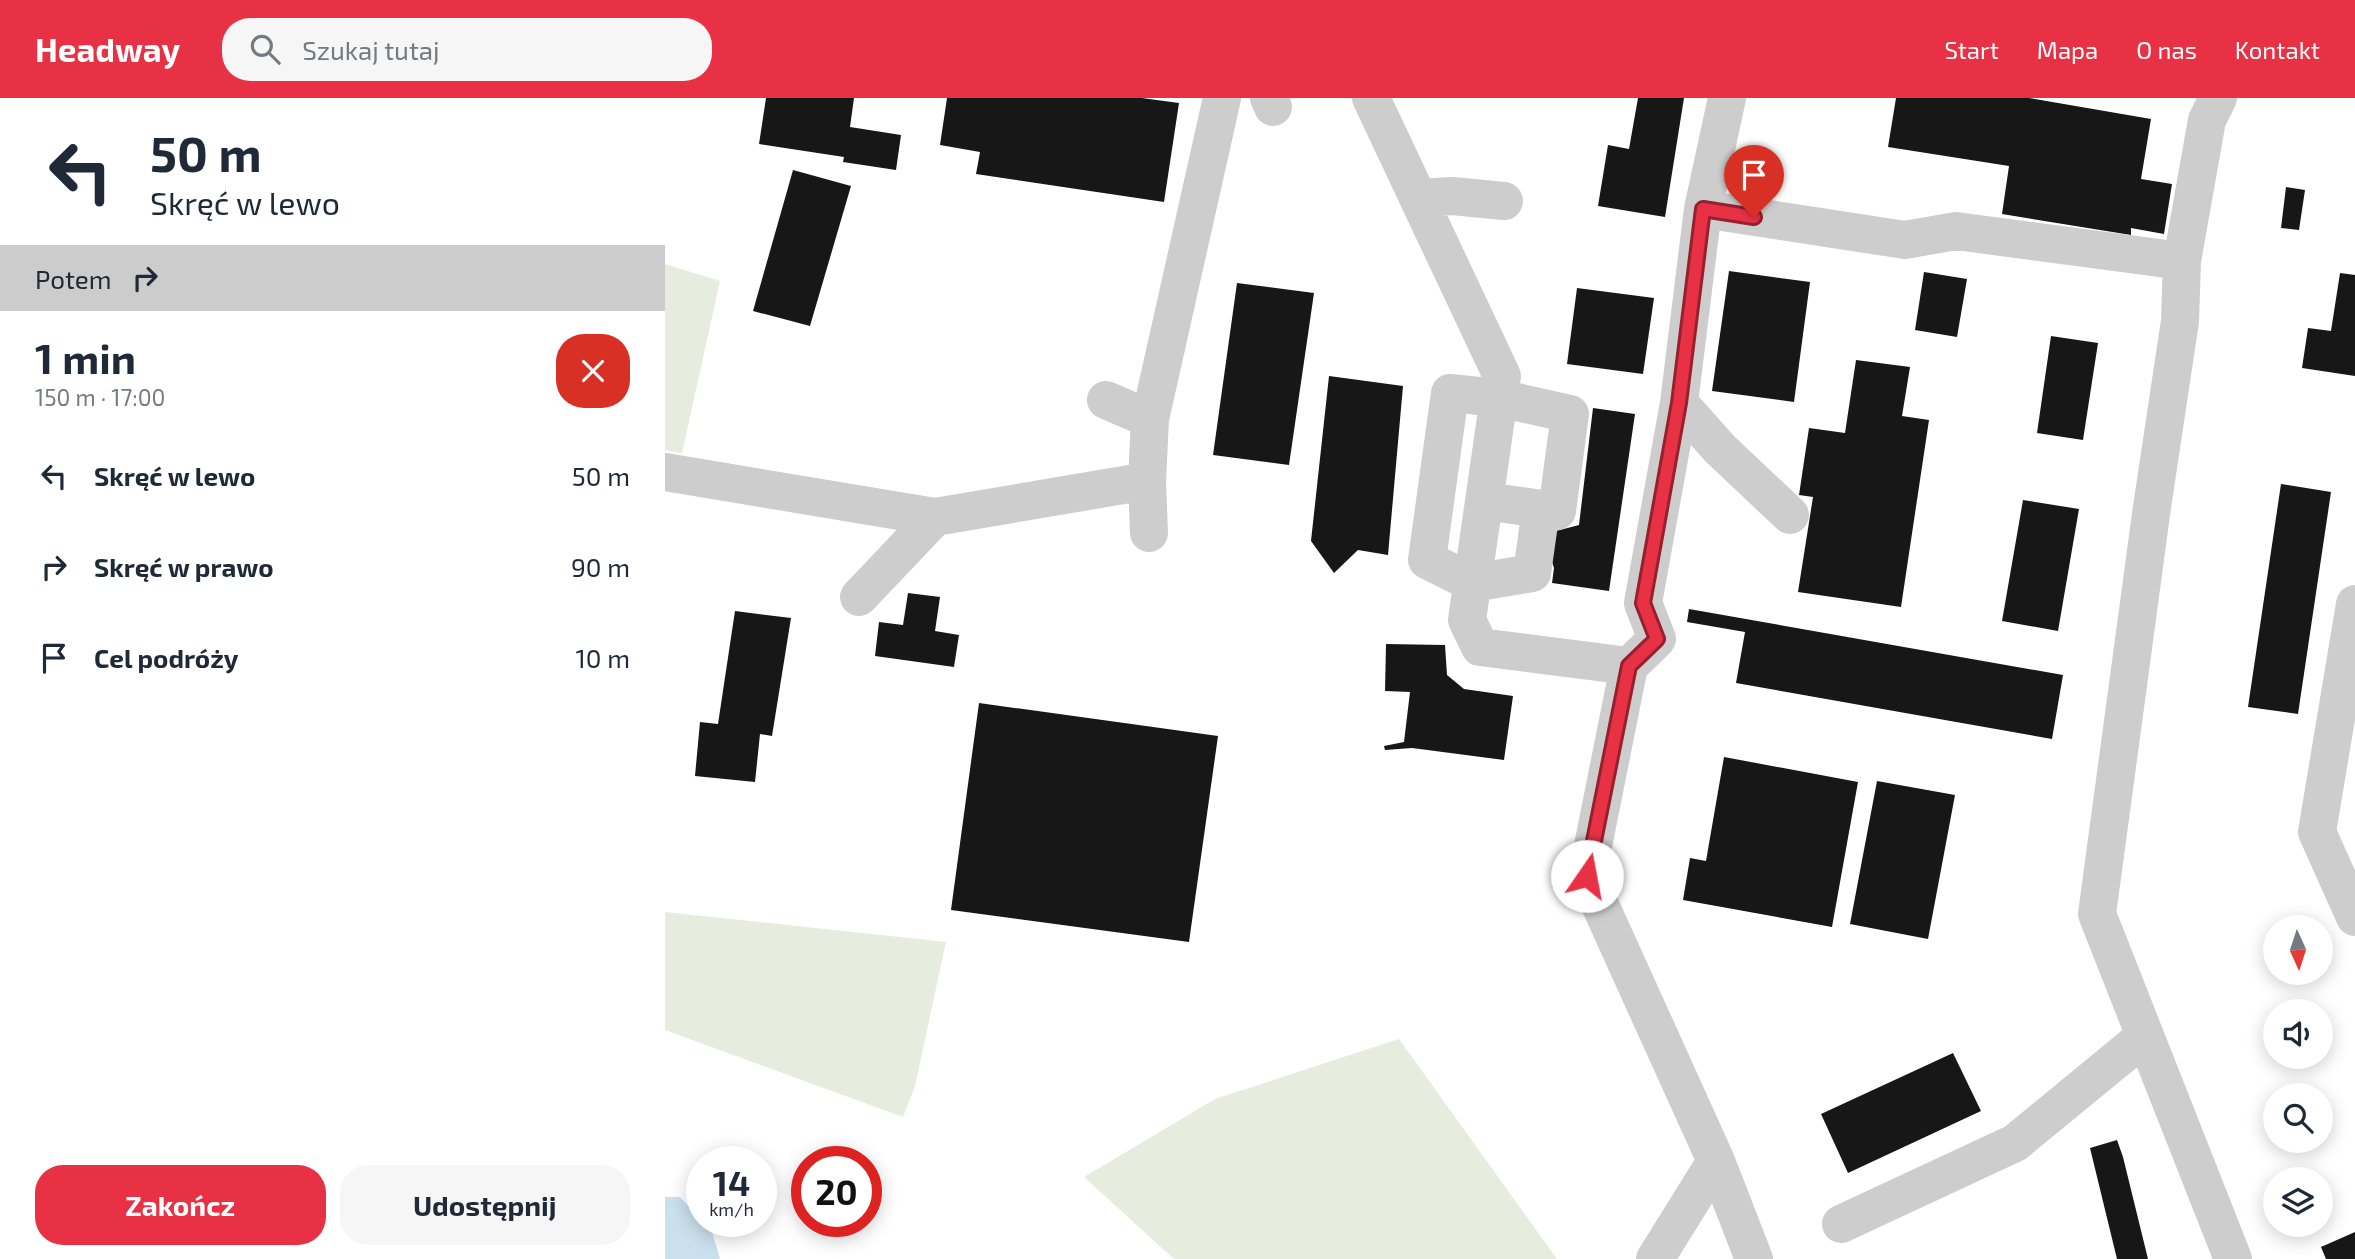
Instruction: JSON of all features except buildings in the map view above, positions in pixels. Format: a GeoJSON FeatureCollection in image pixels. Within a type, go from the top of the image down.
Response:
{"type":"FeatureCollection","features":[{"type":"Feature","properties":{"kind":"street"},"geometry":{"type":"LineString","coordinates":[[1149,533],[1147,481],[1150,419],[1222,98]]}},
{"type":"Feature","properties":{"kind":"street"},"geometry":{"type":"LineString","coordinates":[[1371,98],[1502,376],[1467,620],[1480,647],[1629,666]]}},
{"type":"Feature","properties":{"kind":"street"},"geometry":{"type":"LineString","coordinates":[[1727,98],[1703,209],[1679,403],[1643,603],[1657,639],[1629,666],[1587,876],[1716,1161],[1754,1259]]}},
{"type":"Feature","properties":{"kind":"street"},"geometry":{"type":"LineString","coordinates":[[2218,98],[2207,120],[2182,261],[2180,321],[2097,914],[2233,1259]]}},
{"type":"Feature","properties":{"kind":"street"},"geometry":{"type":"LineString","coordinates":[[1418,198],[1452,196],[1504,201]]}},
{"type":"Feature","properties":{"kind":"street"},"geometry":{"type":"LineString","coordinates":[[1703,209],[1905,240],[1956,231],[2182,261]]}},
{"type":"Feature","properties":{"kind":"street"},"geometry":{"type":"LineString","coordinates":[[1484,501],[1557,511],[1570,414],[1499,398],[1450,393],[1427,560],[1473,583],[1532,573],[1541,509]]}},
{"type":"Feature","properties":{"kind":"street"},"geometry":{"type":"LineString","coordinates":[[1106,400],[1150,419]]}},
{"type":"Feature","properties":{"kind":"street"},"geometry":{"type":"LineString","coordinates":[[1679,403],[1720,449],[1790,515]]}},
{"type":"Feature","properties":{"kind":"street"},"geometry":{"type":"LineString","coordinates":[[665,472],[935,516],[1147,481]]}},
{"type":"Feature","properties":{"kind":"street"},"geometry":{"type":"LineString","coordinates":[[859,597],[935,516]]}},
{"type":"Feature","properties":{"kind":"street"},"geometry":{"type":"LineString","coordinates":[[2355,604],[2317,832],[2355,917]]}},
{"type":"Feature","properties":{"kind":"street"},"geometry":{"type":"LineString","coordinates":[[1842,1224],[2015,1143],[2144,1037]]}},
{"type":"Feature","properties":{"kind":"street"},"geometry":{"type":"LineString","coordinates":[[1655,1259],[1716,1161]]}},
{"type":"Feature","properties":{"kind":"green space"},"geometry":{"type":"Polygon","coordinates":[[[665,264],[720,281],[682,453],[665,450],[665,264]]]}},
{"type":"Feature","properties":{"kind":"green space"},"geometry":{"type":"Polygon","coordinates":[[[665,912],[946,942],[915,1086],[903,1117],[665,1030],[665,912]]]}},
{"type":"Feature","properties":{"kind":"green space"},"geometry":{"type":"Polygon","coordinates":[[[1399,1039],[1557,1259],[1174,1259],[1084,1177],[1215,1099],[1399,1039]]]}},
{"type":"Feature","properties":{"kind":"water"},"geometry":{"type":"Polygon","coordinates":[[[665,1197],[680,1197],[686,1204],[686,1237],[713,1237],[720,1259],[665,1259],[665,1197]]]}},
{"type":"Feature","properties":{"kind":"route"},"geometry":{"type":"LineString","coordinates":[[1587,876],[1629,666],[1657,639],[1643,603],[1679,403],[1703,209],[1754,217]]}}]}
